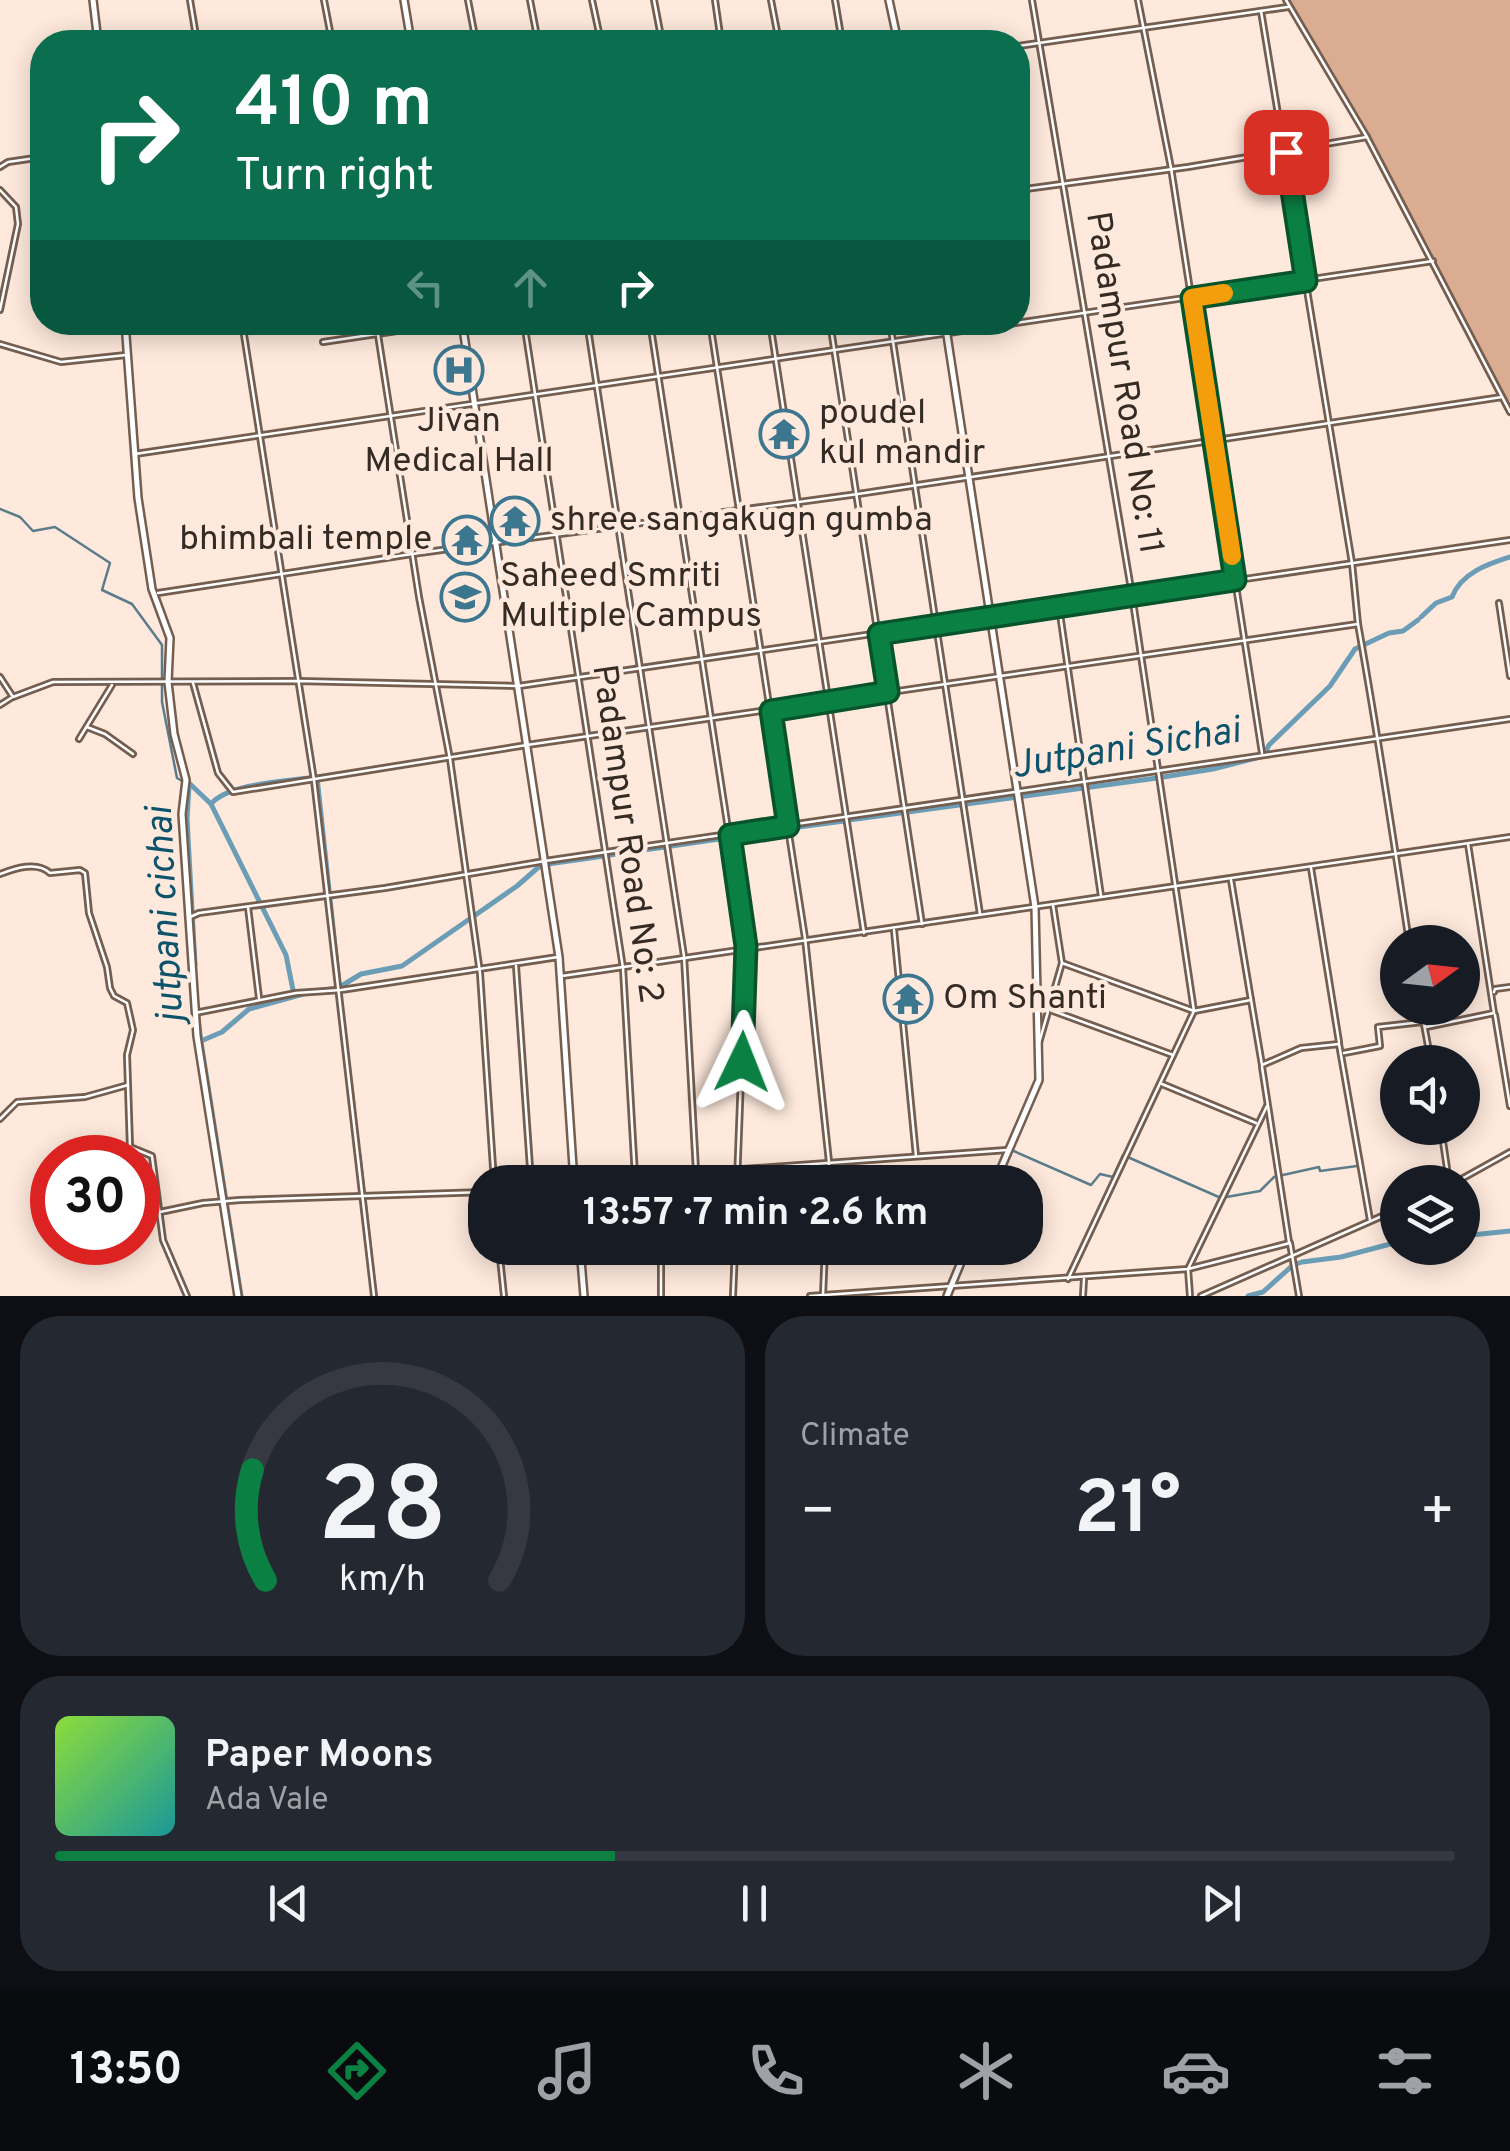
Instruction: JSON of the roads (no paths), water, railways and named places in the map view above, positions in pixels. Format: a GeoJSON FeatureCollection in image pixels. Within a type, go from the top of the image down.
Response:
{"type":"FeatureCollection","features":[{"type":"Feature","properties":{"kind":"street"},"geometry":{"type":"LineString","coordinates":[[93,0],[97,30]]}},
{"type":"Feature","properties":{"kind":"street"},"geometry":{"type":"LineString","coordinates":[[190,0],[195,30]]}},
{"type":"Feature","properties":{"kind":"street"},"geometry":{"type":"LineString","coordinates":[[324,0],[330,30]]}},
{"type":"Feature","properties":{"kind":"street"},"geometry":{"type":"LineString","coordinates":[[404,0],[409,30]]}},
{"type":"Feature","properties":{"kind":"street"},"geometry":{"type":"LineString","coordinates":[[468,0],[474,30]]}},
{"type":"Feature","properties":{"kind":"street"},"geometry":{"type":"LineString","coordinates":[[530,0],[536,30]]}},
{"type":"Feature","properties":{"kind":"street"},"geometry":{"type":"LineString","coordinates":[[592,0],[598,30]]}},
{"type":"Feature","properties":{"kind":"street"},"geometry":{"type":"LineString","coordinates":[[654,0],[660,30]]}},
{"type":"Feature","properties":{"kind":"street"},"geometry":{"type":"LineString","coordinates":[[715,0],[719,30]]}},
{"type":"Feature","properties":{"kind":"street"},"geometry":{"type":"LineString","coordinates":[[771,0],[777,30]]}},
{"type":"Feature","properties":{"kind":"street"},"geometry":{"type":"LineString","coordinates":[[835,0],[840,30]]}},
{"type":"Feature","properties":{"kind":"street"},"geometry":{"type":"LineString","coordinates":[[889,0],[895,30]]}},
{"type":"Feature","properties":{"kind":"street","name":"Padampur Road No: 11"},"geometry":{"type":"LineString","coordinates":[[1032,0],[1087,313],[1194,1011]]}},
{"type":"Feature","properties":{"kind":"street"},"geometry":{"type":"LineString","coordinates":[[1138,0],[1171,168],[1262,755]]}},
{"type":"Feature","properties":{"kind":"street"},"geometry":{"type":"LineString","coordinates":[[1286,0],[1368,137],[1510,412]]}},
{"type":"Feature","properties":{"kind":"street"},"geometry":{"type":"LineString","coordinates":[[1030,44],[1290,7]]}},
{"type":"Feature","properties":{"kind":"street"},"geometry":{"type":"LineString","coordinates":[[1261,11],[1352,563],[1360,646],[1379,737],[1406,925]]}},
{"type":"Feature","properties":{"kind":"street"},"geometry":{"type":"LineString","coordinates":[[1030,188],[1368,137]]}},
{"type":"Feature","properties":{"kind":"street"},"geometry":{"type":"LineString","coordinates":[[0,167],[30,159]]}},
{"type":"Feature","properties":{"kind":"street"},"geometry":{"type":"LineString","coordinates":[[0,190],[16,206],[18,224],[0,310]]}},
{"type":"Feature","properties":{"kind":"street"},"geometry":{"type":"LineString","coordinates":[[1030,322],[1433,261]]}},
{"type":"Feature","properties":{"kind":"street"},"geometry":{"type":"LineString","coordinates":[[126,335],[138,498],[154,594],[170,638],[168,682],[174,734],[186,780],[182,814],[195,1013],[227,1202],[238,1296]]}},
{"type":"Feature","properties":{"kind":"street"},"geometry":{"type":"LineString","coordinates":[[244,335],[315,779],[374,1296]]}},
{"type":"Feature","properties":{"kind":"street"},"geometry":{"type":"LineString","coordinates":[[323,342],[371,335]]}},
{"type":"Feature","properties":{"kind":"street"},"geometry":{"type":"LineString","coordinates":[[378,335],[412,554],[450,759],[480,969],[493,1165]]}},
{"type":"Feature","properties":{"kind":"street"},"geometry":{"type":"LineString","coordinates":[[464,335],[562,976],[573,1165]]}},
{"type":"Feature","properties":{"kind":"street","name":"Padampur Road No: 2"},"geometry":{"type":"LineString","coordinates":[[526,335],[623,968],[634,1165]]}},
{"type":"Feature","properties":{"kind":"street"},"geometry":{"type":"LineString","coordinates":[[589,335],[684,959],[696,1165]]}},
{"type":"Feature","properties":{"kind":"street"},"geometry":{"type":"LineString","coordinates":[[652,335],[704,659],[745,951],[737,1165]]}},
{"type":"Feature","properties":{"kind":"street"},"geometry":{"type":"LineString","coordinates":[[712,335],[805,942],[829,1165]]}},
{"type":"Feature","properties":{"kind":"street"},"geometry":{"type":"LineString","coordinates":[[772,335],[864,934]]}},
{"type":"Feature","properties":{"kind":"street"},"geometry":{"type":"LineString","coordinates":[[832,335],[922,924]]}},
{"type":"Feature","properties":{"kind":"street"},"geometry":{"type":"LineString","coordinates":[[892,335],[980,915]]}},
{"type":"Feature","properties":{"kind":"street"},"geometry":{"type":"LineString","coordinates":[[135,454],[942,335]]}},
{"type":"Feature","properties":{"kind":"street"},"geometry":{"type":"LineString","coordinates":[[947,335],[1035,907],[1039,1080],[1002,1165]]}},
{"type":"Feature","properties":{"kind":"street"},"geometry":{"type":"LineString","coordinates":[[0,344],[60,362],[127,355]]}},
{"type":"Feature","properties":{"kind":"street"},"geometry":{"type":"LineString","coordinates":[[154,594],[412,554],[858,494],[1502,396]]}},
{"type":"Feature","properties":{"kind":"street"},"geometry":{"type":"LineString","coordinates":[[0,705],[54,682],[298,681],[519,686],[1510,540]]}},
{"type":"Feature","properties":{"kind":"street"},"geometry":{"type":"LineString","coordinates":[[1499,603],[1510,676]]}},
{"type":"Feature","properties":{"kind":"street"},"geometry":{"type":"LineString","coordinates":[[1059,606],[1102,898]]}},
{"type":"Feature","properties":{"kind":"street"},"geometry":{"type":"LineString","coordinates":[[193,683],[218,773],[230,790],[1358,624]]}},
{"type":"Feature","properties":{"kind":"street"},"geometry":{"type":"LineString","coordinates":[[0,676],[13,697]]}},
{"type":"Feature","properties":{"kind":"street"},"geometry":{"type":"LineString","coordinates":[[79,739],[113,684]]}},
{"type":"Feature","properties":{"kind":"street"},"geometry":{"type":"LineString","coordinates":[[190,917],[261,903],[466,876],[545,860],[1510,719]]}},
{"type":"Feature","properties":{"kind":"street"},"geometry":{"type":"LineString","coordinates":[[86,726],[134,754]]}},
{"type":"Feature","properties":{"kind":"street"},"geometry":{"type":"LineString","coordinates":[[562,976],[1510,837]]}},
{"type":"Feature","properties":{"kind":"street"},"geometry":{"type":"LineString","coordinates":[[1468,843],[1510,1106]]}},
{"type":"Feature","properties":{"kind":"street"},"geometry":{"type":"LineString","coordinates":[[0,874],[30,866],[43,867],[50,873],[80,870],[85,874],[89,913],[110,988],[114,996],[127,1003],[133,1030],[128,1055],[130,1135]]}},
{"type":"Feature","properties":{"kind":"street"},"geometry":{"type":"LineString","coordinates":[[1310,866],[1370,1220]]}},
{"type":"Feature","properties":{"kind":"street"},"geometry":{"type":"LineString","coordinates":[[1231,878],[1299,1296]]}},
{"type":"Feature","properties":{"kind":"street"},"geometry":{"type":"LineString","coordinates":[[1038,1044],[1062,963],[1053,904]]}},
{"type":"Feature","properties":{"kind":"street"},"geometry":{"type":"LineString","coordinates":[[248,906],[259,1000]]}},
{"type":"Feature","properties":{"kind":"street"},"geometry":{"type":"LineString","coordinates":[[894,928],[916,1156]]}},
{"type":"Feature","properties":{"kind":"street"},"geometry":{"type":"LineString","coordinates":[[195,1013],[284,996],[559,957]]}},
{"type":"Feature","properties":{"kind":"street"},"geometry":{"type":"LineString","coordinates":[[1062,963],[1194,1011],[1251,1000]]}},
{"type":"Feature","properties":{"kind":"street"},"geometry":{"type":"LineString","coordinates":[[516,964],[530,1165]]}},
{"type":"Feature","properties":{"kind":"street"},"geometry":{"type":"LineString","coordinates":[[1493,994],[1495,989],[1510,987]]}},
{"type":"Feature","properties":{"kind":"street"},"geometry":{"type":"LineString","coordinates":[[1051,1010],[1174,1055]]}},
{"type":"Feature","properties":{"kind":"street"},"geometry":{"type":"LineString","coordinates":[[1069,1277],[1194,1011]]}},
{"type":"Feature","properties":{"kind":"street"},"geometry":{"type":"LineString","coordinates":[[1480,1016],[1494,1013]]}},
{"type":"Feature","properties":{"kind":"street"},"geometry":{"type":"LineString","coordinates":[[1341,1050],[1380,1046],[1378,1027],[1396,1025]]}},
{"type":"Feature","properties":{"kind":"street"},"geometry":{"type":"LineString","coordinates":[[1262,1065],[1300,1048],[1339,1044]]}},
{"type":"Feature","properties":{"kind":"street"},"geometry":{"type":"LineString","coordinates":[[1162,1084],[1257,1124]]}},
{"type":"Feature","properties":{"kind":"street"},"geometry":{"type":"LineString","coordinates":[[0,1119],[18,1102],[85,1097],[128,1085]]}},
{"type":"Feature","properties":{"kind":"street"},"geometry":{"type":"LineString","coordinates":[[1190,1296],[1188,1269],[1267,1106]]}},
{"type":"Feature","properties":{"kind":"street"},"geometry":{"type":"LineString","coordinates":[[783,1165],[1009,1148]]}},
{"type":"Feature","properties":{"kind":"street"},"geometry":{"type":"LineString","coordinates":[[1480,1169],[1510,1152]]}},
{"type":"Feature","properties":{"kind":"street"},"geometry":{"type":"LineString","coordinates":[[187,1296],[168,1257],[160,1212],[203,1203],[468,1193]]}},
{"type":"Feature","properties":{"kind":"street"},"geometry":{"type":"LineString","coordinates":[[1202,1296],[1320,1241],[1349,1233],[1380,1216]]}},
{"type":"Feature","properties":{"kind":"street"},"geometry":{"type":"LineString","coordinates":[[810,1296],[1188,1269],[1289,1241]]}},
{"type":"Feature","properties":{"kind":"street"},"geometry":{"type":"LineString","coordinates":[[501,1265],[504,1296]]}},
{"type":"Feature","properties":{"kind":"street"},"geometry":{"type":"LineString","coordinates":[[581,1265],[584,1296]]}},
{"type":"Feature","properties":{"kind":"street"},"geometry":{"type":"LineString","coordinates":[[661,1296],[662,1265]]}},
{"type":"Feature","properties":{"kind":"street"},"geometry":{"type":"LineString","coordinates":[[733,1296],[734,1265]]}},
{"type":"Feature","properties":{"kind":"street"},"geometry":{"type":"LineString","coordinates":[[823,1296],[824,1265]]}},
{"type":"Feature","properties":{"kind":"street"},"geometry":{"type":"LineString","coordinates":[[947,1296],[959,1265]]}},
{"type":"Feature","properties":{"kind":"street"},"geometry":{"type":"LineString","coordinates":[[1084,1278],[1084,1296]]}},
{"type":"Feature","properties":{"kind":"waterway"},"geometry":{"type":"LineString","coordinates":[[0,509],[20,517],[33,531],[55,527],[110,563],[102,590],[132,604],[162,645],[162,702],[177,778],[182,781]]}},
{"type":"Feature","properties":{"kind":"waterway","name":"Jutpani Sichai"},"geometry":{"type":"LineString","coordinates":[[1421,617],[1436,603],[1452,597],[1469,576],[1510,557]]}},
{"type":"Feature","properties":{"kind":"waterway","name":"Jutpani Sichai"},"geometry":{"type":"LineString","coordinates":[[849,820],[1157,778],[1264,756],[1269,745],[1330,686],[1355,649],[1389,633],[1403,631],[1418,620]]}},
{"type":"Feature","properties":{"kind":"waterway"},"geometry":{"type":"LineString","coordinates":[[189,783],[211,804],[245,787],[317,777],[338,975]]}},
{"type":"Feature","properties":{"kind":"waterway","name":"jutpani cichai"},"geometry":{"type":"LineString","coordinates":[[189,786],[187,819],[195,965]]}},
{"type":"Feature","properties":{"kind":"waterway"},"geometry":{"type":"LineString","coordinates":[[211,804],[286,955],[294,995]]}},
{"type":"Feature","properties":{"kind":"waterway","name":"Jutpani Sichai"},"geometry":{"type":"LineString","coordinates":[[791,828],[844,821]]}},
{"type":"Feature","properties":{"kind":"waterway","name":"Jutpani Sichai"},"geometry":{"type":"LineString","coordinates":[[732,837],[787,829]]}},
{"type":"Feature","properties":{"kind":"waterway","name":"Jutpani Sichai"},"geometry":{"type":"LineString","coordinates":[[610,855],[726,838]]}},
{"type":"Feature","properties":{"kind":"waterway","name":"Jutpani Sichai"},"geometry":{"type":"LineString","coordinates":[[474,916],[541,865],[604,856]]}},
{"type":"Feature","properties":{"kind":"waterway","name":"jutpani cichai"},"geometry":{"type":"LineString","coordinates":[[322,990],[338,988],[361,974],[402,966],[471,918]]}},
{"type":"Feature","properties":{"kind":"waterway"},"geometry":{"type":"LineString","coordinates":[[338,986],[353,1104]]}},
{"type":"Feature","properties":{"kind":"waterway","name":"jutpani cichai"},"geometry":{"type":"LineString","coordinates":[[198,1020],[201,1041],[222,1032],[249,1009],[307,993]]}},
{"type":"Feature","properties":{"kind":"waterway"},"geometry":{"type":"LineString","coordinates":[[201,1042],[241,1296]]}},
{"type":"Feature","properties":{"kind":"waterway"},"geometry":{"type":"LineString","coordinates":[[918,1154],[1009,1149],[1091,1185],[1100,1174],[1113,1177],[1123,1155],[1221,1198],[1260,1191],[1274,1177],[1319,1167],[1320,1171],[1357,1166]]}},
{"type":"Feature","properties":{"kind":"waterway"},"geometry":{"type":"LineString","coordinates":[[359,1155],[375,1296]]}},
{"type":"Feature","properties":{"kind":"waterway"},"geometry":{"type":"LineString","coordinates":[[1480,1234],[1510,1231]]}},
{"type":"Feature","properties":{"kind":"waterway"},"geometry":{"type":"LineString","coordinates":[[1248,1296],[1263,1292],[1293,1265],[1380,1247]]}},
{"type":"Feature","properties":{"kind":"place","name":"Jivan Medical Hall"},"geometry":{"type":"Point","coordinates":[459,370]}},
{"type":"Feature","properties":{"kind":"place","name":"poudel kul mandir"},"geometry":{"type":"Point","coordinates":[784,434]}},
{"type":"Feature","properties":{"kind":"place","name":"shree sangakugn gumba"},"geometry":{"type":"Point","coordinates":[515,521]}},
{"type":"Feature","properties":{"kind":"place","name":"bhimbali temple"},"geometry":{"type":"Point","coordinates":[467,540]}},
{"type":"Feature","properties":{"kind":"place","name":"Saheed Smriti Multiple Campus"},"geometry":{"type":"Point","coordinates":[465,597]}},
{"type":"Feature","properties":{"kind":"place","name":"Om Shanti"},"geometry":{"type":"Point","coordinates":[908,999]}}]}
